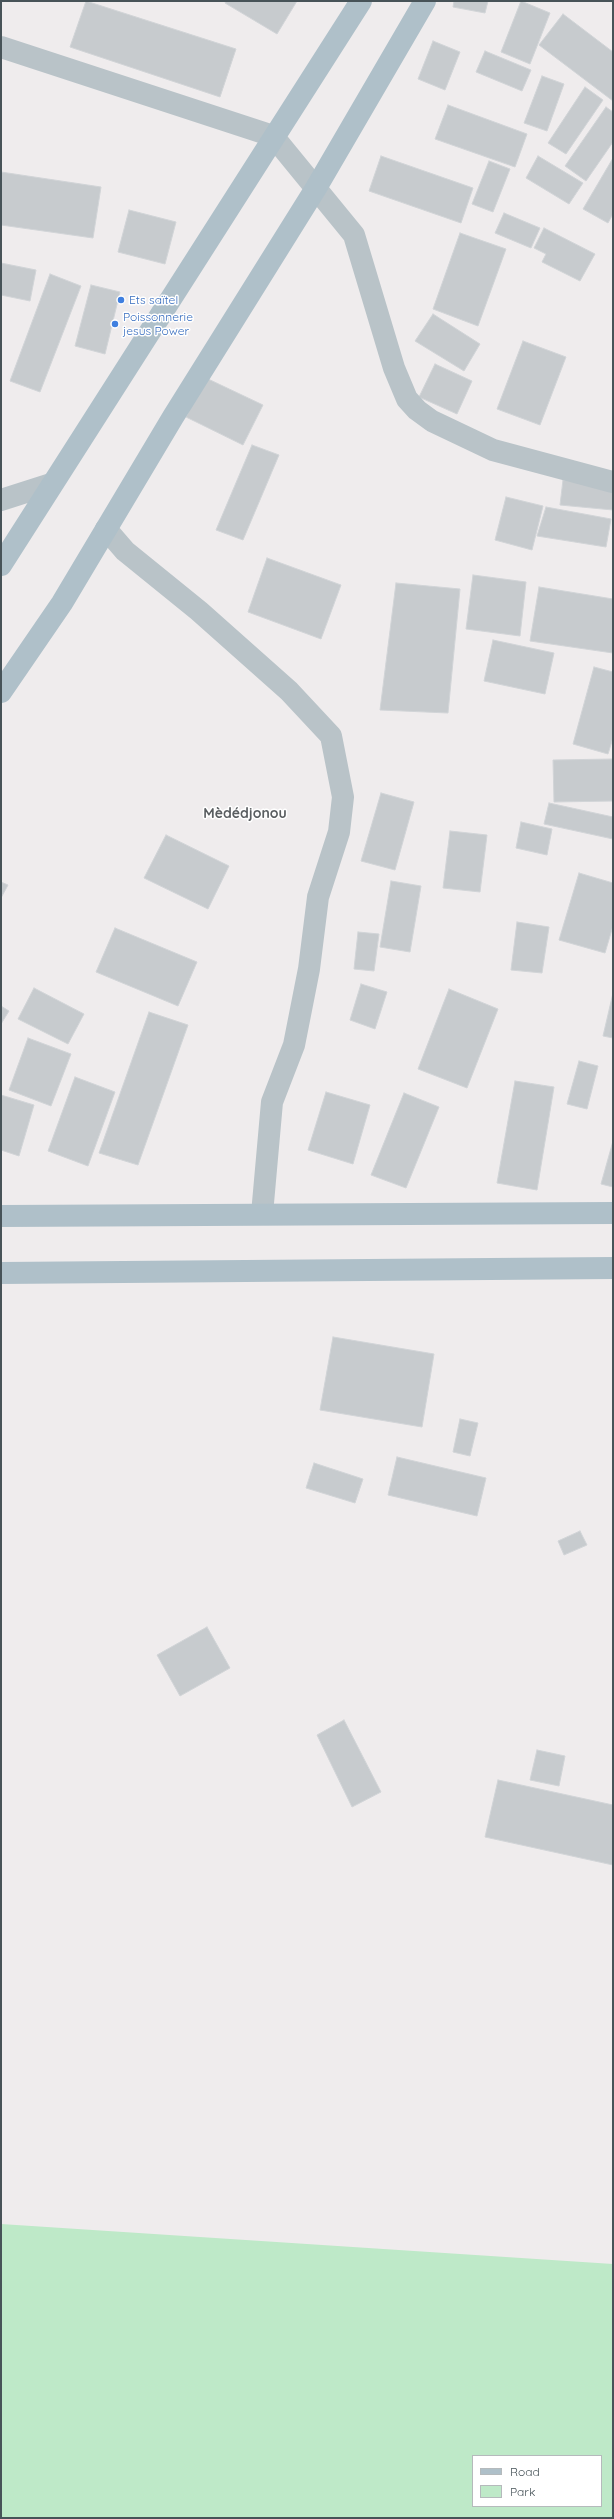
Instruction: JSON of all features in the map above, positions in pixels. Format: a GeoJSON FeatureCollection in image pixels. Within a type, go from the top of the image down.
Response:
{"type":"FeatureCollection","features":[{"type":"Feature","properties":{"kind":"main road"},"geometry":{"type":"LineString","coordinates":[[1,565],[273,136],[361,1]]}},
{"type":"Feature","properties":{"kind":"main road"},"geometry":{"type":"LineString","coordinates":[[1,692],[62,603],[173,417],[316,188],[425,1]]}},
{"type":"Feature","properties":{"kind":"main road"},"geometry":{"type":"LineString","coordinates":[[1,1216],[613,1213]]}},
{"type":"Feature","properties":{"kind":"main road"},"geometry":{"type":"LineString","coordinates":[[1,1273],[613,1268]]}},
{"type":"Feature","properties":{"kind":"street"},"geometry":{"type":"LineString","coordinates":[[1,47],[273,136],[354,235],[394,368],[407,399],[417,410],[432,421],[493,450],[613,482]]}},
{"type":"Feature","properties":{"kind":"street"},"geometry":{"type":"LineString","coordinates":[[1,500],[51,484]]}},
{"type":"Feature","properties":{"kind":"street"},"geometry":{"type":"LineString","coordinates":[[106,529],[125,551],[199,611],[289,691],[331,736],[343,797],[339,832],[318,897],[309,969],[294,1045],[272,1102],[262,1214]]}},
{"type":"Feature","properties":{"kind":"green space"},"geometry":{"type":"Polygon","coordinates":[[[1,2224],[613,2264],[613,2518],[1,2518],[1,2224]]]}},
{"type":"Feature","properties":{"kind":"building"},"geometry":{"type":"Polygon","coordinates":[[[86,1],[236,49],[220,97],[70,47],[86,1]]]}},
{"type":"Feature","properties":{"kind":"building"},"geometry":{"type":"Polygon","coordinates":[[[226,1],[297,1],[277,34],[225,3],[226,1]]]}},
{"type":"Feature","properties":{"kind":"building"},"geometry":{"type":"Polygon","coordinates":[[[454,1],[488,1],[485,13],[453,7],[454,1]]]}},
{"type":"Feature","properties":{"kind":"building"},"geometry":{"type":"Polygon","coordinates":[[[521,1],[550,13],[530,64],[501,52],[521,1]]]}},
{"type":"Feature","properties":{"kind":"building"},"geometry":{"type":"Polygon","coordinates":[[[563,14],[613,52],[613,101],[539,45],[563,14]]]}},
{"type":"Feature","properties":{"kind":"building"},"geometry":{"type":"Polygon","coordinates":[[[433,41],[460,52],[445,90],[418,79],[433,41]]]}},
{"type":"Feature","properties":{"kind":"building"},"geometry":{"type":"Polygon","coordinates":[[[485,51],[531,70],[522,91],[476,72],[485,51]]]}},
{"type":"Feature","properties":{"kind":"building"},"geometry":{"type":"Polygon","coordinates":[[[542,76],[564,84],[547,131],[524,123],[542,76]]]}},
{"type":"Feature","properties":{"kind":"building"},"geometry":{"type":"Polygon","coordinates":[[[585,87],[603,100],[566,154],[548,143],[585,87]]]}},
{"type":"Feature","properties":{"kind":"building"},"geometry":{"type":"Polygon","coordinates":[[[448,105],[527,134],[515,167],[435,139],[448,105]]]}},
{"type":"Feature","properties":{"kind":"building"},"geometry":{"type":"Polygon","coordinates":[[[606,107],[613,112],[613,142],[586,181],[565,166],[606,107]]]}},
{"type":"Feature","properties":{"kind":"building"},"geometry":{"type":"Polygon","coordinates":[[[381,156],[473,188],[461,223],[369,191],[381,156]]]}},
{"type":"Feature","properties":{"kind":"building"},"geometry":{"type":"Polygon","coordinates":[[[538,156],[583,183],[569,204],[526,178],[538,156]]]}},
{"type":"Feature","properties":{"kind":"building"},"geometry":{"type":"Polygon","coordinates":[[[613,158],[613,214],[608,223],[583,209],[613,158]]]}},
{"type":"Feature","properties":{"kind":"building"},"geometry":{"type":"Polygon","coordinates":[[[489,161],[510,169],[493,212],[472,204],[489,161]]]}},
{"type":"Feature","properties":{"kind":"building"},"geometry":{"type":"Polygon","coordinates":[[[1,172],[101,187],[93,238],[1,225],[1,172]]]}},
{"type":"Feature","properties":{"kind":"building"},"geometry":{"type":"Polygon","coordinates":[[[129,210],[176,222],[165,264],[118,252],[129,210]]]}},
{"type":"Feature","properties":{"kind":"building"},"geometry":{"type":"Polygon","coordinates":[[[504,213],[540,228],[531,248],[495,233],[504,213]]]}},
{"type":"Feature","properties":{"kind":"building"},"geometry":{"type":"Polygon","coordinates":[[[544,228],[595,254],[580,281],[542,262],[546,254],[534,248],[544,228]]]}},
{"type":"Feature","properties":{"kind":"building"},"geometry":{"type":"Polygon","coordinates":[[[460,233],[506,249],[478,326],[433,309],[460,233]]]}},
{"type":"Feature","properties":{"kind":"building"},"geometry":{"type":"Polygon","coordinates":[[[1,263],[36,270],[30,301],[1,295],[1,263]]]}},
{"type":"Feature","properties":{"kind":"building"},"geometry":{"type":"Polygon","coordinates":[[[50,274],[81,286],[40,392],[10,381],[50,274]]]}},
{"type":"Feature","properties":{"kind":"building"},"geometry":{"type":"Polygon","coordinates":[[[91,285],[120,292],[105,354],[75,346],[91,285]]]}},
{"type":"Feature","properties":{"kind":"building"},"geometry":{"type":"Polygon","coordinates":[[[433,314],[480,344],[464,371],[415,341],[433,314]]]}},
{"type":"Feature","properties":{"kind":"building"},"geometry":{"type":"Polygon","coordinates":[[[523,341],[566,357],[540,425],[497,409],[523,341]]]}},
{"type":"Feature","properties":{"kind":"building"},"geometry":{"type":"Polygon","coordinates":[[[435,364],[472,381],[457,414],[419,397],[435,364]]]}},
{"type":"Feature","properties":{"kind":"building"},"geometry":{"type":"Polygon","coordinates":[[[206,378],[263,405],[243,445],[186,417],[206,378]]]}},
{"type":"Feature","properties":{"kind":"building"},"geometry":{"type":"Polygon","coordinates":[[[252,445],[279,455],[243,540],[216,530],[252,445]]]}},
{"type":"Feature","properties":{"kind":"building"},"geometry":{"type":"Polygon","coordinates":[[[563,480],[613,487],[613,510],[560,505],[563,480]]]}},
{"type":"Feature","properties":{"kind":"building"},"geometry":{"type":"Polygon","coordinates":[[[506,497],[543,506],[532,550],[495,540],[506,497]]]}},
{"type":"Feature","properties":{"kind":"building"},"geometry":{"type":"Polygon","coordinates":[[[546,507],[611,519],[606,547],[537,536],[546,507]]]}},
{"type":"Feature","properties":{"kind":"building"},"geometry":{"type":"Polygon","coordinates":[[[267,558],[341,585],[321,639],[248,612],[267,558]]]}},
{"type":"Feature","properties":{"kind":"building"},"geometry":{"type":"Polygon","coordinates":[[[473,575],[526,582],[520,636],[466,629],[473,575]]]}},
{"type":"Feature","properties":{"kind":"building"},"geometry":{"type":"Polygon","coordinates":[[[396,583],[460,589],[448,713],[380,710],[396,583]]]}},
{"type":"Feature","properties":{"kind":"building"},"geometry":{"type":"Polygon","coordinates":[[[539,587],[613,599],[613,653],[530,641],[539,587]]]}},
{"type":"Feature","properties":{"kind":"building"},"geometry":{"type":"Polygon","coordinates":[[[493,640],[554,653],[545,694],[484,681],[493,640]]]}},
{"type":"Feature","properties":{"kind":"building"},"geometry":{"type":"Polygon","coordinates":[[[594,667],[613,672],[613,738],[608,754],[573,744],[594,667]]]}},
{"type":"Feature","properties":{"kind":"building"},"geometry":{"type":"Polygon","coordinates":[[[613,759],[613,801],[554,802],[553,760],[613,759]]]}},
{"type":"Feature","properties":{"kind":"building"},"geometry":{"type":"Polygon","coordinates":[[[381,793],[414,802],[395,870],[361,861],[381,793]]]}},
{"type":"Feature","properties":{"kind":"building"},"geometry":{"type":"Polygon","coordinates":[[[549,803],[613,817],[613,839],[544,824],[549,803]]]}},
{"type":"Feature","properties":{"kind":"building"},"geometry":{"type":"Polygon","coordinates":[[[521,822],[552,829],[547,855],[516,848],[521,822]]]}},
{"type":"Feature","properties":{"kind":"building"},"geometry":{"type":"Polygon","coordinates":[[[450,831],[487,835],[480,892],[443,888],[450,831]]]}},
{"type":"Feature","properties":{"kind":"building"},"geometry":{"type":"Polygon","coordinates":[[[166,835],[229,866],[208,909],[144,878],[166,835]]]}},
{"type":"Feature","properties":{"kind":"building"},"geometry":{"type":"Polygon","coordinates":[[[579,873],[613,883],[613,926],[605,953],[559,940],[579,873]]]}},
{"type":"Feature","properties":{"kind":"building"},"geometry":{"type":"Polygon","coordinates":[[[391,881],[421,886],[410,952],[380,947],[391,881]]]}},
{"type":"Feature","properties":{"kind":"building"},"geometry":{"type":"Polygon","coordinates":[[[1,882],[8,885],[1,898],[1,882]]]}},
{"type":"Feature","properties":{"kind":"building"},"geometry":{"type":"Polygon","coordinates":[[[517,922],[549,927],[542,973],[511,970],[517,922]]]}},
{"type":"Feature","properties":{"kind":"building"},"geometry":{"type":"Polygon","coordinates":[[[115,928],[197,962],[178,1006],[96,972],[115,928]]]}},
{"type":"Feature","properties":{"kind":"building"},"geometry":{"type":"Polygon","coordinates":[[[358,932],[379,934],[374,971],[354,969],[358,932]]]}},
{"type":"Feature","properties":{"kind":"building"},"geometry":{"type":"Polygon","coordinates":[[[361,984],[387,992],[375,1029],[350,1020],[361,984]]]}},
{"type":"Feature","properties":{"kind":"building"},"geometry":{"type":"Polygon","coordinates":[[[34,988],[84,1014],[68,1044],[18,1019],[34,988]]]}},
{"type":"Feature","properties":{"kind":"building"},"geometry":{"type":"Polygon","coordinates":[[[449,989],[498,1009],[467,1088],[418,1069],[449,989]]]}},
{"type":"Feature","properties":{"kind":"building"},"geometry":{"type":"Polygon","coordinates":[[[613,993],[613,1038],[603,1036],[613,993]]]}},
{"type":"Feature","properties":{"kind":"building"},"geometry":{"type":"Polygon","coordinates":[[[1,1006],[9,1011],[1,1024],[1,1006]]]}},
{"type":"Feature","properties":{"kind":"building"},"geometry":{"type":"Polygon","coordinates":[[[149,1012],[188,1025],[138,1165],[99,1153],[149,1012]]]}},
{"type":"Feature","properties":{"kind":"building"},"geometry":{"type":"Polygon","coordinates":[[[28,1038],[71,1054],[51,1106],[9,1090],[28,1038]]]}},
{"type":"Feature","properties":{"kind":"building"},"geometry":{"type":"Polygon","coordinates":[[[579,1061],[598,1066],[587,1109],[567,1104],[579,1061]]]}},
{"type":"Feature","properties":{"kind":"building"},"geometry":{"type":"Polygon","coordinates":[[[75,1077],[115,1092],[88,1166],[48,1151],[75,1077]]]}},
{"type":"Feature","properties":{"kind":"building"},"geometry":{"type":"Polygon","coordinates":[[[515,1081],[554,1087],[537,1190],[497,1183],[515,1081]]]}},
{"type":"Feature","properties":{"kind":"building"},"geometry":{"type":"Polygon","coordinates":[[[326,1092],[370,1105],[353,1164],[308,1150],[326,1092]]]}},
{"type":"Feature","properties":{"kind":"building"},"geometry":{"type":"Polygon","coordinates":[[[404,1093],[439,1107],[406,1188],[371,1175],[404,1093]]]}},
{"type":"Feature","properties":{"kind":"building"},"geometry":{"type":"Polygon","coordinates":[[[1,1095],[34,1105],[19,1156],[1,1150],[1,1095]]]}},
{"type":"Feature","properties":{"kind":"building"},"geometry":{"type":"Polygon","coordinates":[[[613,1141],[613,1187],[601,1184],[613,1141]]]}},
{"type":"Feature","properties":{"kind":"building"},"geometry":{"type":"Polygon","coordinates":[[[333,1337],[434,1354],[422,1427],[320,1410],[333,1337]]]}},
{"type":"Feature","properties":{"kind":"building"},"geometry":{"type":"Polygon","coordinates":[[[460,1419],[478,1423],[470,1456],[453,1452],[460,1419]]]}},
{"type":"Feature","properties":{"kind":"building"},"geometry":{"type":"Polygon","coordinates":[[[397,1457],[486,1478],[477,1516],[388,1495],[397,1457]]]}},
{"type":"Feature","properties":{"kind":"building"},"geometry":{"type":"Polygon","coordinates":[[[314,1463],[363,1479],[355,1503],[306,1488],[314,1463]]]}},
{"type":"Feature","properties":{"kind":"building"},"geometry":{"type":"Polygon","coordinates":[[[580,1531],[587,1545],[564,1555],[558,1541],[580,1531]]]}},
{"type":"Feature","properties":{"kind":"building"},"geometry":{"type":"Polygon","coordinates":[[[207,1627],[230,1668],[180,1696],[157,1655],[207,1627]]]}},
{"type":"Feature","properties":{"kind":"building"},"geometry":{"type":"Polygon","coordinates":[[[344,1720],[381,1792],[352,1807],[317,1735],[344,1720]]]}},
{"type":"Feature","properties":{"kind":"building"},"geometry":{"type":"Polygon","coordinates":[[[537,1750],[565,1756],[559,1786],[530,1780],[537,1750]]]}},
{"type":"Feature","properties":{"kind":"building"},"geometry":{"type":"Polygon","coordinates":[[[498,1780],[613,1805],[613,1865],[485,1837],[498,1780]]]}},
{"type":"Feature","properties":{"kind":"place","name":"Ets saïtel"},"geometry":{"type":"Point","coordinates":[121,300]}},
{"type":"Feature","properties":{"kind":"place","name":"Poissonnerie jesus Power"},"geometry":{"type":"Point","coordinates":[115,324]}},
{"type":"Feature","properties":{"kind":"district","name":"Mèdédjonou"},"geometry":{"type":"Point","coordinates":[245,814]}}]}
